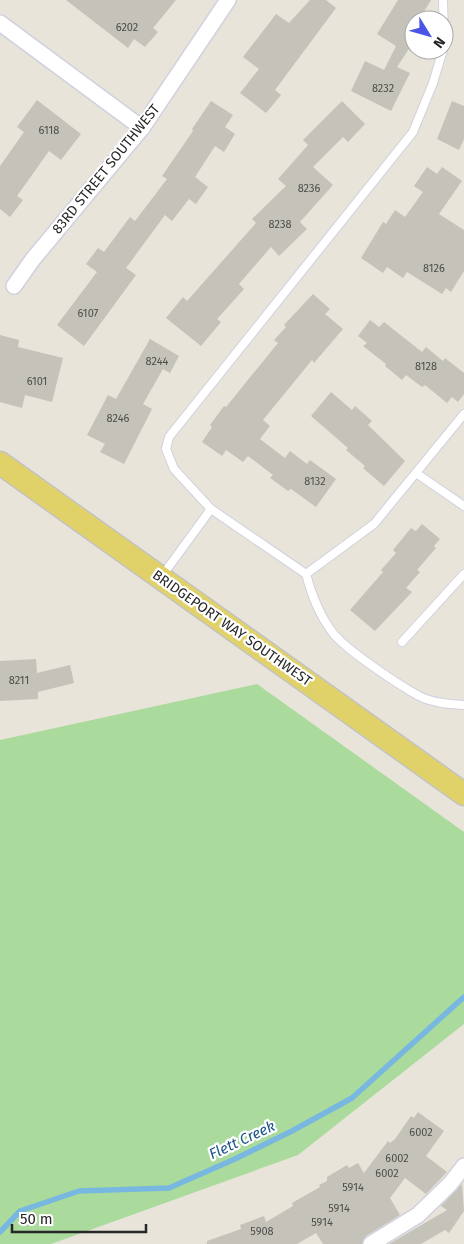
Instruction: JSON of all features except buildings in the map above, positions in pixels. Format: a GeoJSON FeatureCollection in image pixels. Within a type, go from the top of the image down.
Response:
{"type":"FeatureCollection","features":[{"type":"Feature","properties":{"kind":"main road","name":"BRIDGEPORT WAY SOUTHWEST"},"geometry":{"type":"LineString","coordinates":[[0,463],[464,794]]}},
{"type":"Feature","properties":{"kind":"street","name":"83RD STREET SOUTHWEST"},"geometry":{"type":"LineString","coordinates":[[14,286],[33,259],[142,128],[228,0]]}},
{"type":"Feature","properties":{"kind":"street"},"geometry":{"type":"LineString","coordinates":[[0,24],[142,128]]}},
{"type":"Feature","properties":{"kind":"street"},"geometry":{"type":"LineString","coordinates":[[371,1244],[418,1215],[450,1184],[464,1166]]}},
{"type":"Feature","properties":{"kind":"lane"},"geometry":{"type":"LineString","coordinates":[[440,60],[433,83],[412,132],[169,437],[166,449],[174,469],[211,508],[306,574],[314,602],[334,634],[348,648],[420,697],[442,704],[464,705]]}},
{"type":"Feature","properties":{"kind":"lane"},"geometry":{"type":"LineString","coordinates":[[306,574],[374,524],[464,414]]}},
{"type":"Feature","properties":{"kind":"lane"},"geometry":{"type":"LineString","coordinates":[[416,473],[464,506]]}},
{"type":"Feature","properties":{"kind":"lane"},"geometry":{"type":"LineString","coordinates":[[160,577],[211,508]]}},
{"type":"Feature","properties":{"kind":"lane"},"geometry":{"type":"LineString","coordinates":[[402,642],[464,574]]}},
{"type":"Feature","properties":{"kind":"green space"},"geometry":{"type":"Polygon","coordinates":[[[257,684],[464,832],[464,1024],[298,1155],[51,1244],[0,1244],[0,740],[257,684]]]}},
{"type":"Feature","properties":{"kind":"waterway","name":"Flett Creek"},"geometry":{"type":"LineString","coordinates":[[0,1232],[20,1211],[79,1191],[169,1188],[292,1131],[352,1098],[464,997]]}}]}
